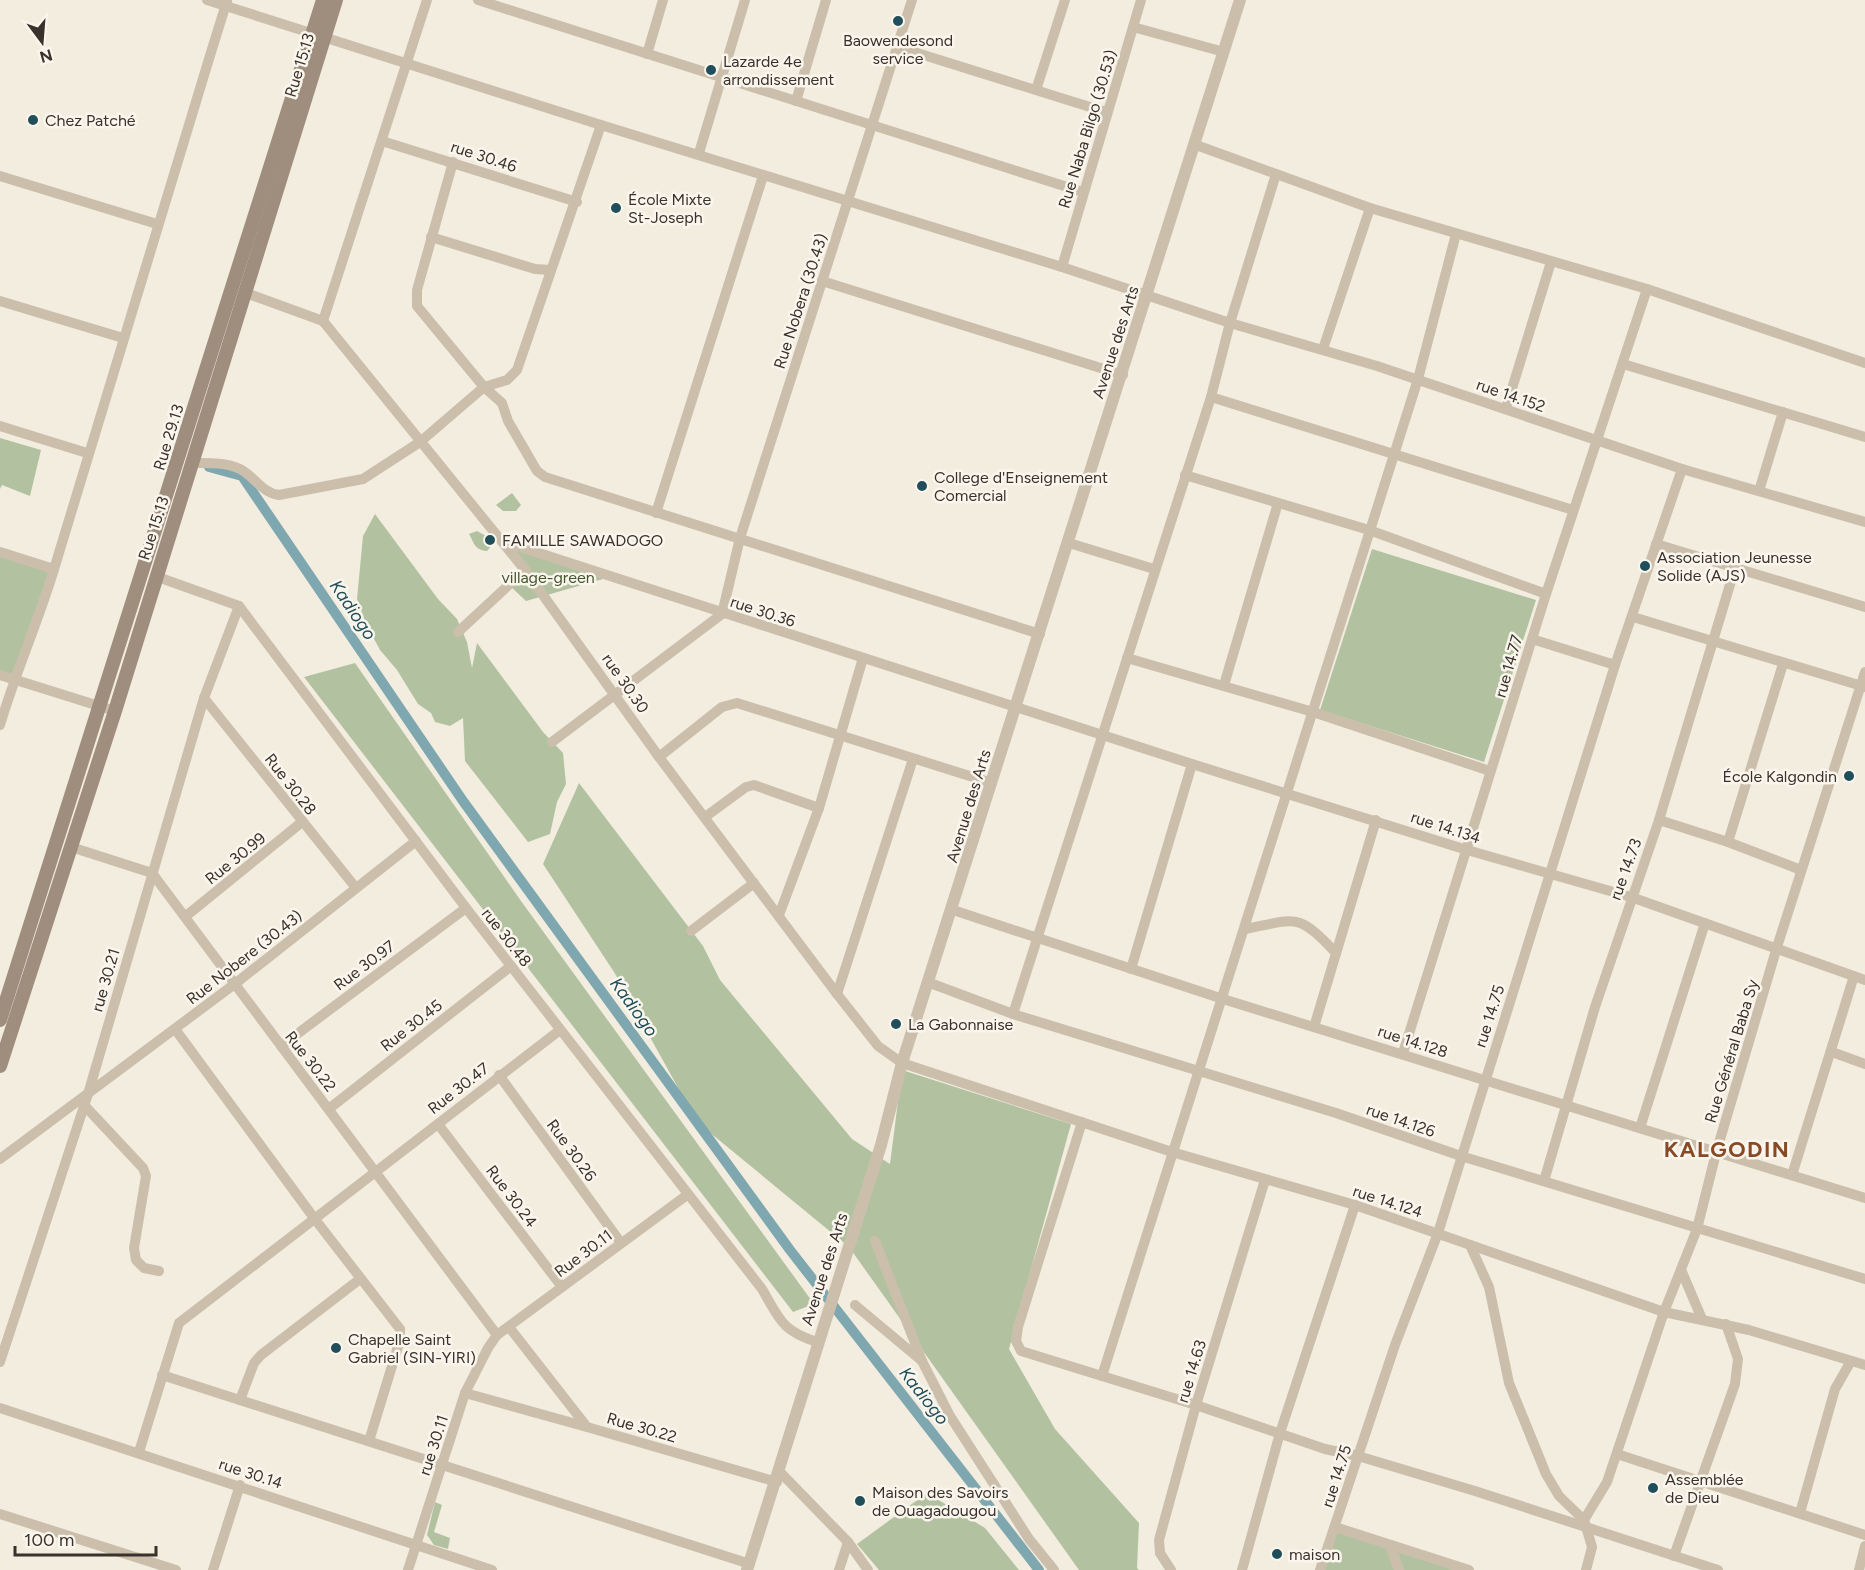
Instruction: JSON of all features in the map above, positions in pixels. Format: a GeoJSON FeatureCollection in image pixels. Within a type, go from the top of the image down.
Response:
{"type":"FeatureCollection","features":[{"type":"Feature","properties":{"kind":"main road","name":"Rue 29.13"},"geometry":{"type":"LineString","coordinates":[[0,1020],[319,35],[323,0]]}},
{"type":"Feature","properties":{"kind":"main road","name":"Rue 15.13"},"geometry":{"type":"LineString","coordinates":[[0,1066],[115,711],[155,576],[246,293],[319,35],[336,0]]}},
{"type":"Feature","properties":{"kind":"street","name":"rue 14.152"},"geometry":{"type":"LineString","coordinates":[[207,0],[226,3],[405,63],[1062,267],[1230,324],[1323,349],[1418,379],[1682,469],[1865,522]]}},
{"type":"Feature","properties":{"kind":"street"},"geometry":{"type":"LineString","coordinates":[[246,293],[323,321],[427,0]]}},
{"type":"Feature","properties":{"kind":"street"},"geometry":{"type":"LineString","coordinates":[[478,0],[1083,192]]}},
{"type":"Feature","properties":{"kind":"street"},"geometry":{"type":"LineString","coordinates":[[647,54],[663,0]]}},
{"type":"Feature","properties":{"kind":"street"},"geometry":{"type":"LineString","coordinates":[[699,153],[745,0]]}},
{"type":"Feature","properties":{"kind":"street"},"geometry":{"type":"LineString","coordinates":[[796,101],[826,0]]}},
{"type":"Feature","properties":{"kind":"street","name":"Rue Nobera (30.43)"},"geometry":{"type":"LineString","coordinates":[[722,614],[740,538],[850,201],[912,0]]}},
{"type":"Feature","properties":{"kind":"street"},"geometry":{"type":"LineString","coordinates":[[1036,90],[1065,0]]}},
{"type":"Feature","properties":{"kind":"street","name":"Rue Naba Bilgo (30.53)"},"geometry":{"type":"LineString","coordinates":[[1062,267],[1141,0]]}},
{"type":"Feature","properties":{"kind":"street","name":"Avenue des Arts"},"geometry":{"type":"LineString","coordinates":[[748,1567],[778,1476],[817,1342],[881,1145],[902,1063],[930,984],[1240,0]]}},
{"type":"Feature","properties":{"kind":"street"},"geometry":{"type":"LineString","coordinates":[[0,725],[14,679],[54,569],[87,453],[226,3]]}},
{"type":"Feature","properties":{"kind":"street"},"geometry":{"type":"LineString","coordinates":[[1133,27],[1224,52]]}},
{"type":"Feature","properties":{"kind":"street"},"geometry":{"type":"LineString","coordinates":[[898,47],[1106,112]]}},
{"type":"Feature","properties":{"kind":"street"},"geometry":{"type":"LineString","coordinates":[[192,463],[220,464],[237,468],[271,494],[279,495],[363,480],[420,442],[484,387],[507,380],[517,369],[602,125]]}},
{"type":"Feature","properties":{"kind":"street","name":"rue 30.46"},"geometry":{"type":"LineString","coordinates":[[382,141],[577,202]]}},
{"type":"Feature","properties":{"kind":"street"},"geometry":{"type":"LineString","coordinates":[[1196,145],[1371,208],[1647,290],[1865,363]]}},
{"type":"Feature","properties":{"kind":"street"},"geometry":{"type":"LineString","coordinates":[[453,162],[417,290],[417,306],[484,387],[502,403],[508,421],[537,471],[545,477],[656,513],[1040,634]]}},
{"type":"Feature","properties":{"kind":"street"},"geometry":{"type":"LineString","coordinates":[[1013,1014],[1211,397],[1230,324],[1276,174]]}},
{"type":"Feature","properties":{"kind":"street"},"geometry":{"type":"LineString","coordinates":[[0,176],[157,224]]}},
{"type":"Feature","properties":{"kind":"street"},"geometry":{"type":"LineString","coordinates":[[656,513],[763,176]]}},
{"type":"Feature","properties":{"kind":"street"},"geometry":{"type":"LineString","coordinates":[[1323,349],[1371,208]]}},
{"type":"Feature","properties":{"kind":"street"},"geometry":{"type":"LineString","coordinates":[[1102,1376],[1418,379],[1456,234]]}},
{"type":"Feature","properties":{"kind":"street"},"geometry":{"type":"LineString","coordinates":[[431,237],[535,269],[550,270]]}},
{"type":"Feature","properties":{"kind":"street"},"geometry":{"type":"LineString","coordinates":[[1506,408],[1551,262]]}},
{"type":"Feature","properties":{"kind":"street"},"geometry":{"type":"LineString","coordinates":[[822,281],[1123,375]]}},
{"type":"Feature","properties":{"kind":"street","name":"rue 14.77"},"geometry":{"type":"LineString","coordinates":[[1403,1053],[1546,594],[1647,290]]}},
{"type":"Feature","properties":{"kind":"street"},"geometry":{"type":"LineString","coordinates":[[0,301],[123,338]]}},
{"type":"Feature","properties":{"kind":"street","name":"rue 30.30"},"geometry":{"type":"LineString","coordinates":[[323,321],[525,570],[659,757],[837,994],[878,1046],[902,1063]]}},
{"type":"Feature","properties":{"kind":"street"},"geometry":{"type":"LineString","coordinates":[[1623,364],[1865,437]]}},
{"type":"Feature","properties":{"kind":"street"},"geometry":{"type":"LineString","coordinates":[[1211,397],[1393,456],[1573,510]]}},
{"type":"Feature","properties":{"kind":"street"},"geometry":{"type":"LineString","coordinates":[[1759,491],[1783,412]]}},
{"type":"Feature","properties":{"kind":"street"},"geometry":{"type":"LineString","coordinates":[[0,426],[87,453]]}},
{"type":"Feature","properties":{"kind":"street","name":"rue 14.75"},"geometry":{"type":"LineString","coordinates":[[1320,1570],[1405,1318],[1438,1233],[1615,665],[1682,469]]}},
{"type":"Feature","properties":{"kind":"street"},"geometry":{"type":"LineString","coordinates":[[1185,475],[1369,530],[1546,594]]}},
{"type":"Feature","properties":{"kind":"street"},"geometry":{"type":"LineString","coordinates":[[1224,685],[1278,502]]}},
{"type":"Feature","properties":{"kind":"street","name":"rue 30.36"},"geometry":{"type":"LineString","coordinates":[[501,541],[722,614],[1017,706]]}},
{"type":"Feature","properties":{"kind":"street"},"geometry":{"type":"LineString","coordinates":[[1069,543],[1154,569]]}},
{"type":"Feature","properties":{"kind":"street"},"geometry":{"type":"LineString","coordinates":[[1656,544],[1865,607]]}},
{"type":"Feature","properties":{"kind":"street"},"geometry":{"type":"LineString","coordinates":[[0,552],[54,569]]}},
{"type":"Feature","properties":{"kind":"street","name":"rue 14.73"},"geometry":{"type":"LineString","coordinates":[[1544,1181],[1565,1104],[1631,897],[1659,820],[1711,641],[1735,568]]}},
{"type":"Feature","properties":{"kind":"street"},"geometry":{"type":"LineString","coordinates":[[458,632],[525,570]]}},
{"type":"Feature","properties":{"kind":"street"},"geometry":{"type":"LineString","coordinates":[[155,576],[239,606]]}},
{"type":"Feature","properties":{"kind":"street","name":"rue 30.21"},"geometry":{"type":"LineString","coordinates":[[0,1362],[88,1094],[204,698],[239,606]]}},
{"type":"Feature","properties":{"kind":"street","name":"rue 30.48"},"geometry":{"type":"LineString","coordinates":[[239,606],[466,908],[762,1289],[784,1326],[798,1336],[817,1342]]}},
{"type":"Feature","properties":{"kind":"street"},"geometry":{"type":"LineString","coordinates":[[552,742],[722,614]]}},
{"type":"Feature","properties":{"kind":"street"},"geometry":{"type":"LineString","coordinates":[[1633,617],[1783,664],[1863,686]]}},
{"type":"Feature","properties":{"kind":"street"},"geometry":{"type":"LineString","coordinates":[[1532,639],[1615,665]]}},
{"type":"Feature","properties":{"kind":"street"},"geometry":{"type":"LineString","coordinates":[[779,915],[819,808],[863,658]]}},
{"type":"Feature","properties":{"kind":"street"},"geometry":{"type":"LineString","coordinates":[[1127,658],[1313,712],[1490,771]]}},
{"type":"Feature","properties":{"kind":"street"},"geometry":{"type":"LineString","coordinates":[[1728,842],[1783,664]]}},
{"type":"Feature","properties":{"kind":"street","name":"Rue Général Baba Sy"},"geometry":{"type":"LineString","coordinates":[[1585,1524],[1607,1482],[1665,1312],[1697,1229],[1716,1153],[1777,947],[1863,686],[1865,672]]}},
{"type":"Feature","properties":{"kind":"street"},"geometry":{"type":"LineString","coordinates":[[0,675],[115,711]]}},
{"type":"Feature","properties":{"kind":"street","name":"Rue 30.28"},"geometry":{"type":"LineString","coordinates":[[204,698],[356,888]]}},
{"type":"Feature","properties":{"kind":"street"},"geometry":{"type":"LineString","coordinates":[[659,757],[722,707],[737,704],[992,783]]}},
{"type":"Feature","properties":{"kind":"street","name":"rue 14.134"},"geometry":{"type":"LineString","coordinates":[[1017,706],[1192,764],[1286,791],[1467,850],[1631,897],[1860,978]]}},
{"type":"Feature","properties":{"kind":"street"},"geometry":{"type":"LineString","coordinates":[[837,994],[914,759]]}},
{"type":"Feature","properties":{"kind":"street"},"geometry":{"type":"LineString","coordinates":[[1131,969],[1192,764]]}},
{"type":"Feature","properties":{"kind":"street"},"geometry":{"type":"LineString","coordinates":[[705,817],[746,787],[754,785],[819,808]]}},
{"type":"Feature","properties":{"kind":"street"},"geometry":{"type":"LineString","coordinates":[[1314,1027],[1376,820]]}},
{"type":"Feature","properties":{"kind":"street"},"geometry":{"type":"LineString","coordinates":[[1659,820],[1728,842],[1801,870]]}},
{"type":"Feature","properties":{"kind":"street","name":"Rue 30.99"},"geometry":{"type":"LineString","coordinates":[[186,916],[302,822]]}},
{"type":"Feature","properties":{"kind":"street","name":"Rue Nobere (30.43)"},"geometry":{"type":"LineString","coordinates":[[0,1159],[176,1029],[416,841]]}},
{"type":"Feature","properties":{"kind":"street"},"geometry":{"type":"LineString","coordinates":[[71,847],[152,873]]}},
{"type":"Feature","properties":{"kind":"street","name":"Rue 30.22"},"geometry":{"type":"LineString","coordinates":[[152,873],[330,1108],[497,1335]]}},
{"type":"Feature","properties":{"kind":"street"},"geometry":{"type":"LineString","coordinates":[[691,931],[754,883]]}},
{"type":"Feature","properties":{"kind":"street","name":"Rue 30.97"},"geometry":{"type":"LineString","coordinates":[[281,1046],[466,908]]}},
{"type":"Feature","properties":{"kind":"street","name":"rue 14.128"},"geometry":{"type":"LineString","coordinates":[[953,910],[1223,999],[1865,1198]]}},
{"type":"Feature","properties":{"kind":"street"},"geometry":{"type":"LineString","coordinates":[[1245,929],[1298,921],[1315,931],[1336,953]]}},
{"type":"Feature","properties":{"kind":"street"},"geometry":{"type":"LineString","coordinates":[[1640,1128],[1705,923]]}},
{"type":"Feature","properties":{"kind":"street","name":"Rue 30.45"},"geometry":{"type":"LineString","coordinates":[[330,1108],[511,966]]}},
{"type":"Feature","properties":{"kind":"street"},"geometry":{"type":"LineString","coordinates":[[1792,1175],[1832,1052],[1860,978]]}},
{"type":"Feature","properties":{"kind":"street","name":"rue 14.126"},"geometry":{"type":"LineString","coordinates":[[930,984],[1013,1014],[1336,1113],[1461,1156],[1865,1280]]}},
{"type":"Feature","properties":{"kind":"street"},"geometry":{"type":"LineString","coordinates":[[176,1029],[314,1218],[400,1329],[401,1336],[369,1441]]}},
{"type":"Feature","properties":{"kind":"street","name":"Rue 30.47"},"geometry":{"type":"LineString","coordinates":[[138,1452],[178,1323],[560,1030]]}},
{"type":"Feature","properties":{"kind":"street"},"geometry":{"type":"LineString","coordinates":[[1832,1052],[1865,1064]]}},
{"type":"Feature","properties":{"kind":"street","name":"rue 14.124"},"geometry":{"type":"LineString","coordinates":[[902,1063],[1172,1152],[1355,1205],[1665,1312],[1726,1324],[1865,1365]]}},
{"type":"Feature","properties":{"kind":"street","name":"Rue 30.26"},"geometry":{"type":"LineString","coordinates":[[499,1075],[621,1243]]}},
{"type":"Feature","properties":{"kind":"street"},"geometry":{"type":"LineString","coordinates":[[84,1105],[143,1168],[146,1176],[134,1248],[136,1260],[144,1268],[159,1271]]}},
{"type":"Feature","properties":{"kind":"street"},"geometry":{"type":"LineString","coordinates":[[1082,1122],[1016,1341],[1021,1351],[1196,1405],[1325,1449],[1358,1456],[1585,1524],[1718,1570]]}},
{"type":"Feature","properties":{"kind":"street","name":"Rue 30.24"},"geometry":{"type":"LineString","coordinates":[[438,1124],[562,1287]]}},
{"type":"Feature","properties":{"kind":"street","name":"rue 14.63"},"geometry":{"type":"LineString","coordinates":[[1171,1570],[1160,1553],[1159,1540],[1196,1405],[1264,1180]]}},
{"type":"Feature","properties":{"kind":"street","name":"Rue 30.11"},"geometry":{"type":"LineString","coordinates":[[497,1335],[687,1195]]}},
{"type":"Feature","properties":{"kind":"street"},"geometry":{"type":"LineString","coordinates":[[1242,1570],[1280,1433],[1355,1205]]}},
{"type":"Feature","properties":{"kind":"street"},"geometry":{"type":"LineString","coordinates":[[875,1240],[922,1361],[950,1416],[1029,1539],[1053,1570]]}},
{"type":"Feature","properties":{"kind":"street"},"geometry":{"type":"LineString","coordinates":[[1470,1245],[1489,1287],[1509,1383],[1546,1474],[1559,1496],[1585,1524],[1592,1547],[1586,1570]]}},
{"type":"Feature","properties":{"kind":"street"},"geometry":{"type":"LineString","coordinates":[[1682,1272],[1702,1319]]}},
{"type":"Feature","properties":{"kind":"street"},"geometry":{"type":"LineString","coordinates":[[240,1400],[254,1363],[261,1355],[360,1279]]}},
{"type":"Feature","properties":{"kind":"street"},"geometry":{"type":"LineString","coordinates":[[855,1305],[922,1361]]}},
{"type":"Feature","properties":{"kind":"street"},"geometry":{"type":"LineString","coordinates":[[1674,1556],[1735,1384],[1738,1359],[1726,1324]]}},
{"type":"Feature","properties":{"kind":"street","name":"Rue 30.22"},"geometry":{"type":"LineString","coordinates":[[509,1327],[586,1427],[778,1476]]}},
{"type":"Feature","properties":{"kind":"street","name":"rue 30.11"},"geometry":{"type":"LineString","coordinates":[[408,1570],[465,1393],[482,1358],[497,1335]]}},
{"type":"Feature","properties":{"kind":"street"},"geometry":{"type":"LineString","coordinates":[[1800,1513],[1835,1389],[1851,1361]]}},
{"type":"Feature","properties":{"kind":"street"},"geometry":{"type":"LineString","coordinates":[[162,1375],[748,1567]]}},
{"type":"Feature","properties":{"kind":"street"},"geometry":{"type":"LineString","coordinates":[[465,1393],[586,1427]]}},
{"type":"Feature","properties":{"kind":"street","name":"rue 30.14"},"geometry":{"type":"LineString","coordinates":[[0,1408],[240,1485],[492,1570]]}},
{"type":"Feature","properties":{"kind":"street"},"geometry":{"type":"LineString","coordinates":[[1617,1454],[1700,1479],[1865,1535]]}},
{"type":"Feature","properties":{"kind":"street"},"geometry":{"type":"LineString","coordinates":[[778,1476],[848,1542],[868,1570]]}},
{"type":"Feature","properties":{"kind":"street"},"geometry":{"type":"LineString","coordinates":[[213,1570],[240,1485]]}},
{"type":"Feature","properties":{"kind":"street"},"geometry":{"type":"LineString","coordinates":[[0,1514],[138,1564],[176,1570]]}},
{"type":"Feature","properties":{"kind":"street"},"geometry":{"type":"LineString","coordinates":[[1335,1527],[1469,1570]]}},
{"type":"Feature","properties":{"kind":"street"},"geometry":{"type":"LineString","coordinates":[[838,1570],[848,1542]]}},
{"type":"Feature","properties":{"kind":"street"},"geometry":{"type":"LineString","coordinates":[[1390,1545],[1399,1570]]}},
{"type":"Feature","properties":{"kind":"street"},"geometry":{"type":"LineString","coordinates":[[1859,1570],[1865,1546]]}},
{"type":"Feature","properties":{"kind":"green space"},"geometry":{"type":"Polygon","coordinates":[[[0,438],[41,450],[30,496],[2,485],[0,489],[0,438]]]}},
{"type":"Feature","properties":{"kind":"green space"},"geometry":{"type":"Polygon","coordinates":[[[512,493],[521,505],[516,511],[503,511],[496,505],[512,493]]]}},
{"type":"Feature","properties":{"kind":"green space"},"geometry":{"type":"Polygon","coordinates":[[[375,514],[438,599],[457,619],[467,642],[472,668],[477,643],[543,732],[563,753],[566,784],[557,802],[550,834],[528,842],[465,761],[463,718],[450,726],[435,722],[431,713],[418,704],[397,670],[380,650],[366,624],[357,599],[363,536],[375,514]]]}},
{"type":"Feature","properties":{"kind":"green space"},"geometry":{"type":"Polygon","coordinates":[[[477,531],[490,538],[492,545],[487,551],[473,543],[469,534],[477,531]]]}},
{"type":"Feature","properties":{"kind":"green space","name":"village-green"},"geometry":{"type":"Polygon","coordinates":[[[513,547],[600,575],[603,579],[526,601],[510,586],[531,571],[513,547]]]}},
{"type":"Feature","properties":{"kind":"green space"},"geometry":{"type":"Polygon","coordinates":[[[1372,549],[1536,600],[1484,762],[1320,710],[1372,549]]]}},
{"type":"Feature","properties":{"kind":"green space"},"geometry":{"type":"Polygon","coordinates":[[[0,552],[52,568],[12,675],[0,671],[0,552]]]}},
{"type":"Feature","properties":{"kind":"green space"},"geometry":{"type":"Polygon","coordinates":[[[355,663],[521,901],[814,1304],[793,1312],[304,677],[355,663]]]}},
{"type":"Feature","properties":{"kind":"green space"},"geometry":{"type":"Polygon","coordinates":[[[579,783],[703,946],[720,980],[852,1139],[890,1164],[902,1070],[1071,1124],[1009,1349],[1055,1429],[1139,1523],[1137,1568],[1139,1570],[1079,1570],[849,1247],[697,1122],[614,972],[543,864],[579,783]]]}},
{"type":"Feature","properties":{"kind":"green space"},"geometry":{"type":"Polygon","coordinates":[[[927,1493],[985,1528],[1019,1570],[879,1570],[857,1544],[927,1493]]]}},
{"type":"Feature","properties":{"kind":"green space"},"geometry":{"type":"Polygon","coordinates":[[[435,1502],[442,1505],[434,1532],[450,1538],[448,1549],[434,1545],[427,1535],[435,1502]]]}},
{"type":"Feature","properties":{"kind":"green space"},"geometry":{"type":"Polygon","coordinates":[[[1334,1528],[1465,1570],[1321,1570],[1334,1528]]]}},
{"type":"Feature","properties":{"kind":"waterway","name":"Kadiogo"},"geometry":{"type":"LineString","coordinates":[[209,467],[242,476],[463,801],[790,1250],[1039,1570]]}},
{"type":"Feature","properties":{"kind":"place","name":"Baowendesond service"},"geometry":{"type":"Point","coordinates":[898,21]}},
{"type":"Feature","properties":{"kind":"place","name":"Lazarde 4e arrondissement"},"geometry":{"type":"Point","coordinates":[711,70]}},
{"type":"Feature","properties":{"kind":"place","name":"Chez Patché"},"geometry":{"type":"Point","coordinates":[33,120]}},
{"type":"Feature","properties":{"kind":"place","name":"École Mixte St-Joseph"},"geometry":{"type":"Point","coordinates":[616,208]}},
{"type":"Feature","properties":{"kind":"place","name":"College d'Enseignement Comercial"},"geometry":{"type":"Point","coordinates":[922,486]}},
{"type":"Feature","properties":{"kind":"place","name":"FAMILLE SAWADOGO"},"geometry":{"type":"Point","coordinates":[490,540]}},
{"type":"Feature","properties":{"kind":"place","name":"Association Jeunesse Solide (AJS)"},"geometry":{"type":"Point","coordinates":[1645,566]}},
{"type":"Feature","properties":{"kind":"place","name":"École Kalgondin"},"geometry":{"type":"Point","coordinates":[1849,776]}},
{"type":"Feature","properties":{"kind":"place","name":"La Gabonnaise"},"geometry":{"type":"Point","coordinates":[896,1024]}},
{"type":"Feature","properties":{"kind":"place","name":"Chapelle Saint Gabriel (SIN-YIRI)"},"geometry":{"type":"Point","coordinates":[336,1348]}},
{"type":"Feature","properties":{"kind":"place","name":"Assemblée de Dieu"},"geometry":{"type":"Point","coordinates":[1653,1488]}},
{"type":"Feature","properties":{"kind":"place","name":"Maison des Savoirs de Ouagadougou"},"geometry":{"type":"Point","coordinates":[860,1501]}},
{"type":"Feature","properties":{"kind":"place","name":"maison"},"geometry":{"type":"Point","coordinates":[1277,1554]}},
{"type":"Feature","properties":{"kind":"district","name":"KALGODIN"},"geometry":{"type":"Point","coordinates":[1727,1149]}}]}
